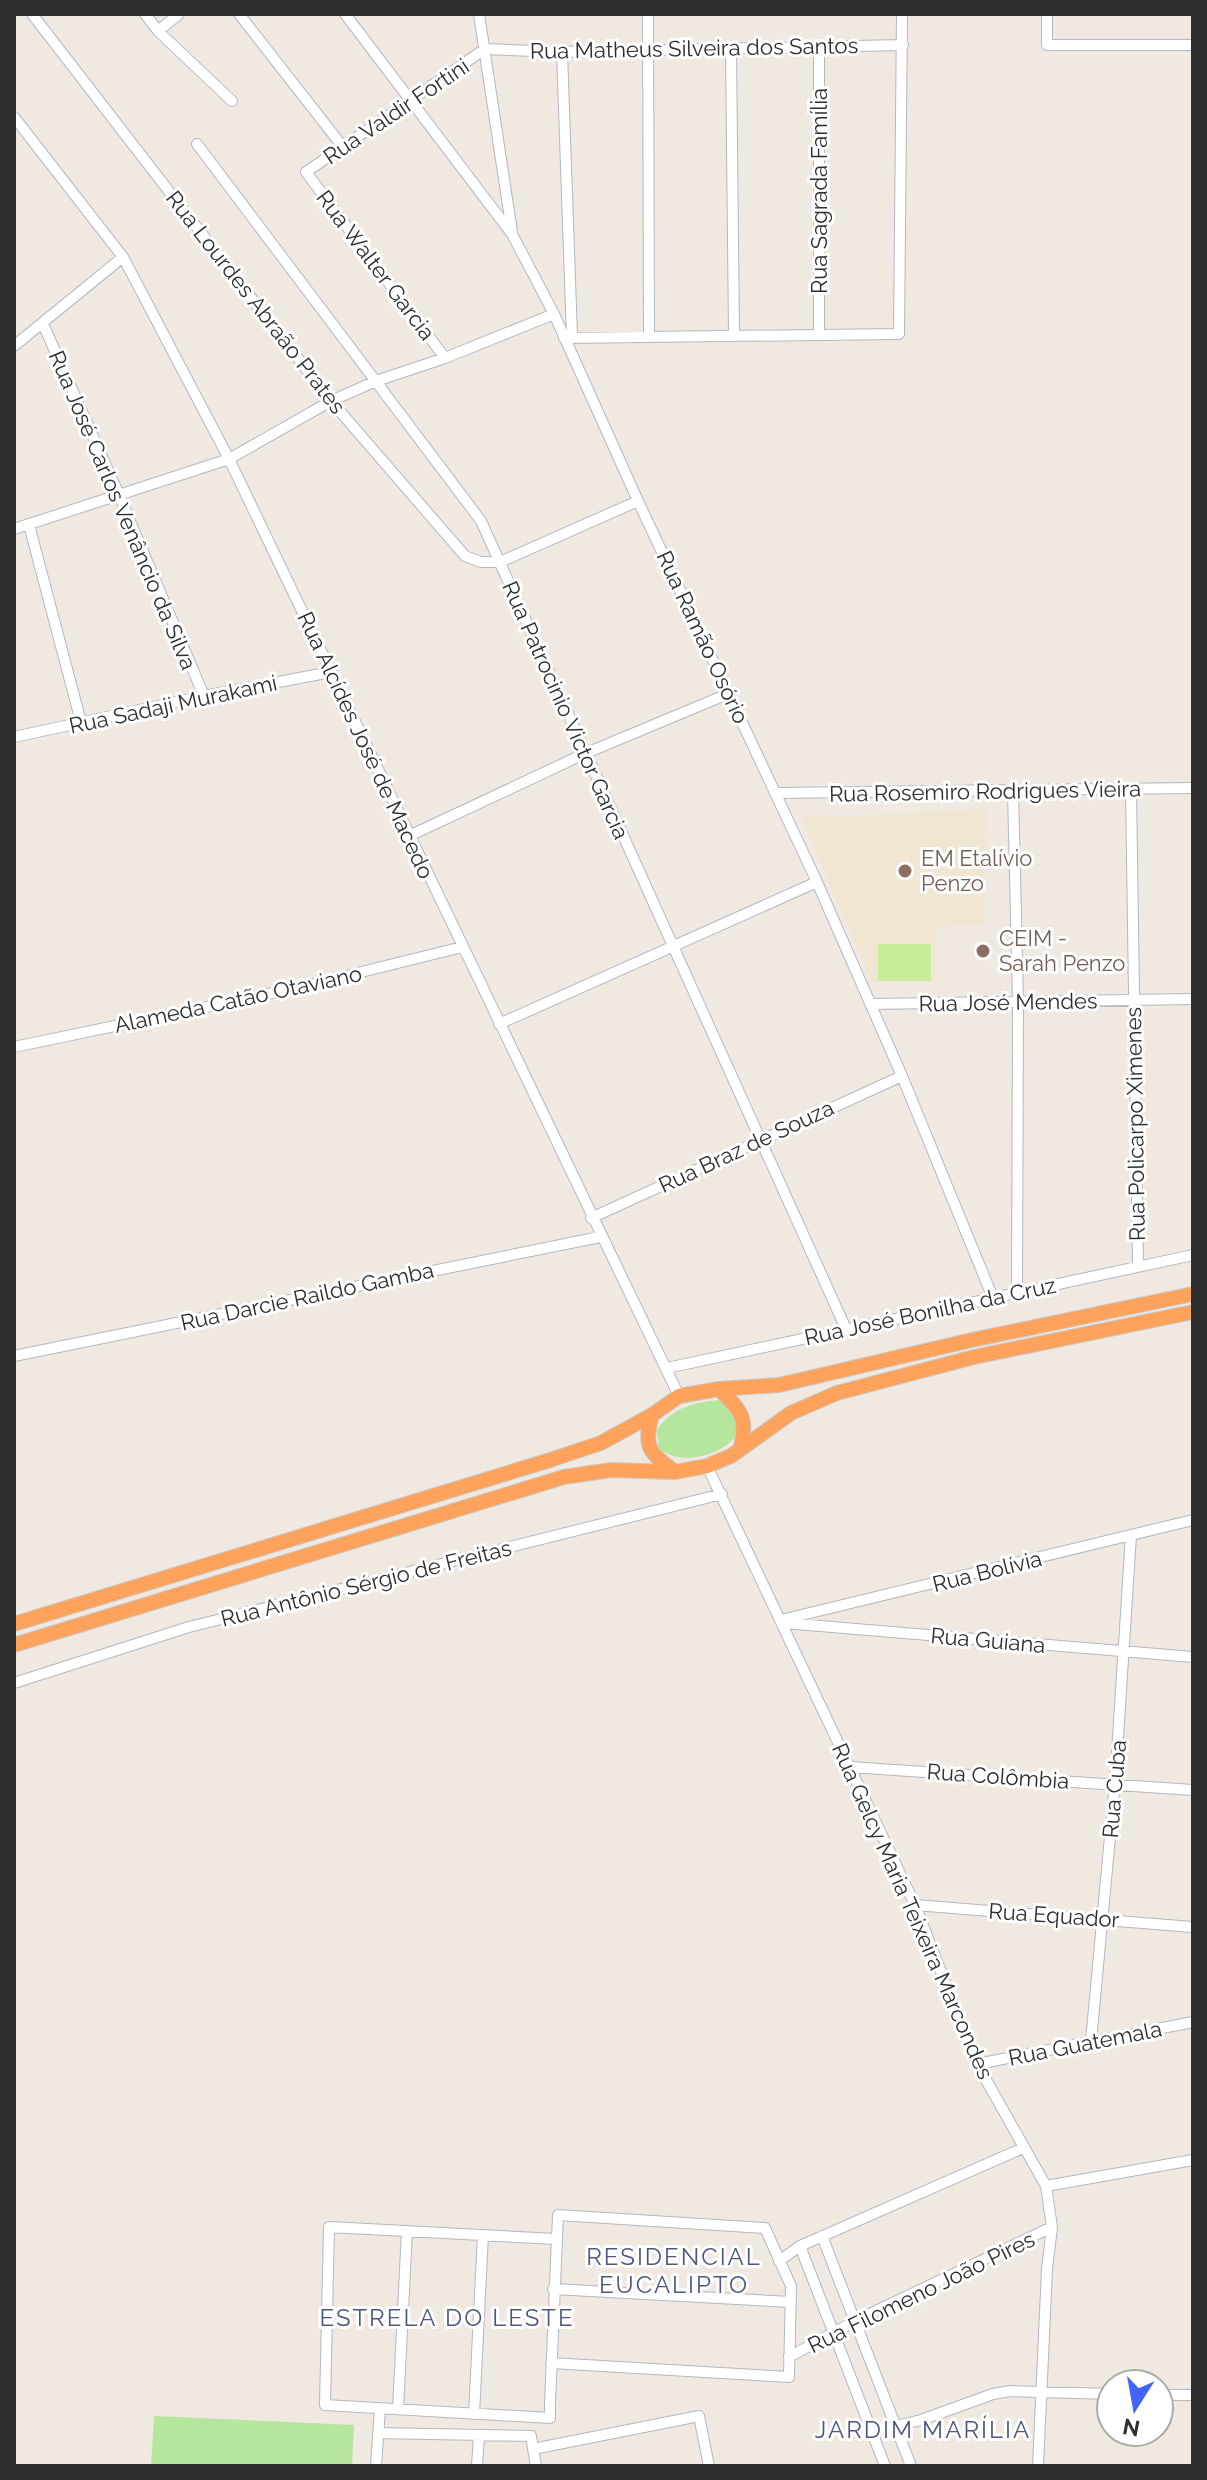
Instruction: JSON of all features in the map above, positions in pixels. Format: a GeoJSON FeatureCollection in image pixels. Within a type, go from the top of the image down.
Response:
{"type":"FeatureCollection","features":[{"type":"Feature","properties":{"kind":"highway"},"geometry":{"type":"LineString","coordinates":[[14,1624],[601,1443],[679,1396],[719,1389],[779,1385],[972,1340],[1193,1294]]}},
{"type":"Feature","properties":{"kind":"highway"},"geometry":{"type":"LineString","coordinates":[[14,1645],[564,1477],[611,1470],[675,1472],[707,1466],[731,1456],[791,1413],[837,1393],[974,1357],[1193,1312]]}},
{"type":"Feature","properties":{"kind":"highway"},"geometry":{"type":"LineString","coordinates":[[719,1389],[741,1411],[745,1429],[741,1447]]}},
{"type":"Feature","properties":{"kind":"highway"},"geometry":{"type":"LineString","coordinates":[[652,1415],[647,1434],[648,1447],[675,1472]]}},
{"type":"Feature","properties":{"kind":"street","name":"Rua Lourdes Abraão Prates"},"geometry":{"type":"LineString","coordinates":[[32,14],[331,401],[465,556],[481,562],[500,562]]}},
{"type":"Feature","properties":{"kind":"street"},"geometry":{"type":"LineString","coordinates":[[145,14],[158,31],[232,101]]}},
{"type":"Feature","properties":{"kind":"street"},"geometry":{"type":"LineString","coordinates":[[158,31],[179,14]]}},
{"type":"Feature","properties":{"kind":"street"},"geometry":{"type":"LineString","coordinates":[[239,14],[343,147]]}},
{"type":"Feature","properties":{"kind":"street","name":"Rua Ramão Osório"},"geometry":{"type":"LineString","coordinates":[[345,14],[512,234],[568,338],[638,501],[817,882],[902,1076],[993,1298]]}},
{"type":"Feature","properties":{"kind":"street"},"geometry":{"type":"LineString","coordinates":[[479,14],[512,234]]}},
{"type":"Feature","properties":{"kind":"street"},"geometry":{"type":"LineString","coordinates":[[648,14],[649,336]]}},
{"type":"Feature","properties":{"kind":"street"},"geometry":{"type":"LineString","coordinates":[[562,52],[568,338],[899,334],[902,14]]}},
{"type":"Feature","properties":{"kind":"street"},"geometry":{"type":"LineString","coordinates":[[1047,14],[1047,45],[1193,45]]}},
{"type":"Feature","properties":{"kind":"street","name":"Rua Matheus Silveira dos Santos"},"geometry":{"type":"LineString","coordinates":[[485,49],[562,52],[903,45]]}},
{"type":"Feature","properties":{"kind":"street","name":"Rua Sagrada Família"},"geometry":{"type":"LineString","coordinates":[[819,47],[819,335]]}},
{"type":"Feature","properties":{"kind":"street","name":"Rua Valdir Fortini"},"geometry":{"type":"LineString","coordinates":[[306,172],[485,49]]}},
{"type":"Feature","properties":{"kind":"street"},"geometry":{"type":"LineString","coordinates":[[731,49],[734,334]]}},
{"type":"Feature","properties":{"kind":"street","name":"Rua Alcídes José de Macedo"},"geometry":{"type":"LineString","coordinates":[[14,117],[123,257],[229,459],[679,1396]]}},
{"type":"Feature","properties":{"kind":"street","name":"Rua Patrocinio Victor Garcia"},"geometry":{"type":"LineString","coordinates":[[197,144],[481,521],[846,1329]]}},
{"type":"Feature","properties":{"kind":"street","name":"Rua Walter Garcia"},"geometry":{"type":"LineString","coordinates":[[306,172],[445,358]]}},
{"type":"Feature","properties":{"kind":"street"},"geometry":{"type":"LineString","coordinates":[[14,346],[123,257]]}},
{"type":"Feature","properties":{"kind":"street"},"geometry":{"type":"LineString","coordinates":[[14,529],[229,459],[331,401],[554,314]]}},
{"type":"Feature","properties":{"kind":"street","name":"Rua José Carlos Venâncio da Silva"},"geometry":{"type":"LineString","coordinates":[[43,324],[204,696]]}},
{"type":"Feature","properties":{"kind":"street"},"geometry":{"type":"LineString","coordinates":[[500,562],[638,501]]}},
{"type":"Feature","properties":{"kind":"street"},"geometry":{"type":"LineString","coordinates":[[29,525],[81,722]]}},
{"type":"Feature","properties":{"kind":"street","name":"Rua Sadaji Murakami"},"geometry":{"type":"LineString","coordinates":[[14,737],[331,672]]}},
{"type":"Feature","properties":{"kind":"street"},"geometry":{"type":"LineString","coordinates":[[409,836],[584,754],[730,693]]}},
{"type":"Feature","properties":{"kind":"street","name":"Rua Rosemiro Rodrigues Vieira"},"geometry":{"type":"LineString","coordinates":[[776,793],[1193,788]]}},
{"type":"Feature","properties":{"kind":"street","name":"Rua Policarpo Ximenes"},"geometry":{"type":"LineString","coordinates":[[1131,789],[1138,1266]]}},
{"type":"Feature","properties":{"kind":"street"},"geometry":{"type":"LineString","coordinates":[[1013,791],[1018,1002],[1017,1293]]}},
{"type":"Feature","properties":{"kind":"street"},"geometry":{"type":"LineString","coordinates":[[499,1024],[817,882]]}},
{"type":"Feature","properties":{"kind":"street","name":"Alameda Catão Otaviano"},"geometry":{"type":"LineString","coordinates":[[14,1047],[297,988],[462,947]]}},
{"type":"Feature","properties":{"kind":"street","name":"Rua José Mendes"},"geometry":{"type":"LineString","coordinates":[[870,1004],[1193,999]]}},
{"type":"Feature","properties":{"kind":"street","name":"Rua Braz de Souza"},"geometry":{"type":"LineString","coordinates":[[591,1218],[902,1076]]}},
{"type":"Feature","properties":{"kind":"street","name":"Rua Darcie Raildo Gamba"},"geometry":{"type":"LineString","coordinates":[[14,1356],[600,1237]]}},
{"type":"Feature","properties":{"kind":"street","name":"Rua José Bonilha da Cruz"},"geometry":{"type":"LineString","coordinates":[[667,1368],[1193,1255]]}},
{"type":"Feature","properties":{"kind":"street","name":"Rua Gelcy Maria Teixeira Marcondes"},"geometry":{"type":"LineString","coordinates":[[707,1466],[915,1905],[977,2064],[1046,2186],[1052,2227],[1047,2269],[1038,2466]]}},
{"type":"Feature","properties":{"kind":"street","name":"Rua Antônio Sérgio de Freitas"},"geometry":{"type":"LineString","coordinates":[[14,1683],[189,1627],[722,1494]]}},
{"type":"Feature","properties":{"kind":"street","name":"Rua Bolívia"},"geometry":{"type":"LineString","coordinates":[[782,1621],[1193,1520]]}},
{"type":"Feature","properties":{"kind":"street","name":"Rua Cuba"},"geometry":{"type":"LineString","coordinates":[[1091,2041],[1115,1783],[1131,1536]]}},
{"type":"Feature","properties":{"kind":"street","name":"Rua Guiana"},"geometry":{"type":"LineString","coordinates":[[782,1621],[1193,1657]]}},
{"type":"Feature","properties":{"kind":"street","name":"Rua Colômbia"},"geometry":{"type":"LineString","coordinates":[[850,1767],[1193,1790]]}},
{"type":"Feature","properties":{"kind":"street","name":"Rua Equador"},"geometry":{"type":"LineString","coordinates":[[915,1905],[1193,1927]]}},
{"type":"Feature","properties":{"kind":"street","name":"Rua Guatemala"},"geometry":{"type":"LineString","coordinates":[[977,2064],[1193,2022]]}},
{"type":"Feature","properties":{"kind":"street"},"geometry":{"type":"LineString","coordinates":[[779,2261],[800,2246],[1023,2148]]}},
{"type":"Feature","properties":{"kind":"street"},"geometry":{"type":"LineString","coordinates":[[1046,2186],[1193,2160]]}},
{"type":"Feature","properties":{"kind":"street"},"geometry":{"type":"LineString","coordinates":[[551,2363],[789,2377],[791,2286],[765,2228],[558,2215],[553,2289],[551,2363],[550,2418],[325,2405],[329,2227],[556,2239]]}},
{"type":"Feature","properties":{"kind":"street","name":"Rua Filomeno João Pires"},"geometry":{"type":"LineString","coordinates":[[789,2357],[853,2322],[1052,2227]]}},
{"type":"Feature","properties":{"kind":"street"},"geometry":{"type":"LineString","coordinates":[[398,2409],[407,2231]]}},
{"type":"Feature","properties":{"kind":"street"},"geometry":{"type":"LineString","coordinates":[[474,2414],[483,2235]]}},
{"type":"Feature","properties":{"kind":"street"},"geometry":{"type":"LineString","coordinates":[[822,2236],[911,2466]]}},
{"type":"Feature","properties":{"kind":"street"},"geometry":{"type":"LineString","coordinates":[[800,2246],[885,2466]]}},
{"type":"Feature","properties":{"kind":"street"},"geometry":{"type":"LineString","coordinates":[[553,2289],[791,2302]]}},
{"type":"Feature","properties":{"kind":"street"},"geometry":{"type":"LineString","coordinates":[[871,2432],[921,2420],[993,2394],[1010,2391],[1095,2394]]}},
{"type":"Feature","properties":{"kind":"street"},"geometry":{"type":"LineString","coordinates":[[376,2466],[380,2409]]}},
{"type":"Feature","properties":{"kind":"street"},"geometry":{"type":"LineString","coordinates":[[533,2449],[699,2416],[709,2466]]}},
{"type":"Feature","properties":{"kind":"street"},"geometry":{"type":"LineString","coordinates":[[378,2433],[531,2436],[536,2466]]}},
{"type":"Feature","properties":{"kind":"street"},"geometry":{"type":"LineString","coordinates":[[477,2466],[479,2436]]}},
{"type":"Feature","properties":{"kind":"shaded area","name":"EM Etalívio Penzo"},"geometry":{"type":"Polygon","coordinates":[[[986,809],[983,924],[935,927],[937,980],[872,982],[802,818],[986,809]]]}},
{"type":"Feature","properties":{"kind":"green space"},"geometry":{"type":"Polygon","coordinates":[[[878,944],[931,944],[931,981],[878,981],[878,944]]]}},
{"type":"Feature","properties":{"kind":"green space"},"geometry":{"type":"Polygon","coordinates":[[[719,1400],[737,1410],[737,1435],[730,1442],[711,1453],[689,1458],[668,1454],[659,1448],[657,1430],[670,1416],[701,1402],[719,1400]]]}},
{"type":"Feature","properties":{"kind":"green space"},"geometry":{"type":"Polygon","coordinates":[[[154,2416],[354,2425],[352,2466],[151,2466],[154,2416]]]}},
{"type":"Feature","properties":{"kind":"place","name":"EM Etalívio Penzo"},"geometry":{"type":"Point","coordinates":[905,871]}},
{"type":"Feature","properties":{"kind":"place","name":"CEIM - Sarah Penzo"},"geometry":{"type":"Point","coordinates":[983,951]}},
{"type":"Feature","properties":{"kind":"district","name":"RESIDENCIAL EUCALIPTO"},"geometry":{"type":"Point","coordinates":[674,2270]}},
{"type":"Feature","properties":{"kind":"district","name":"ESTRELA DO LESTE"},"geometry":{"type":"Point","coordinates":[447,2317]}},
{"type":"Feature","properties":{"kind":"district","name":"JARDIM MARÍLIA"},"geometry":{"type":"Point","coordinates":[923,2429]}}]}
